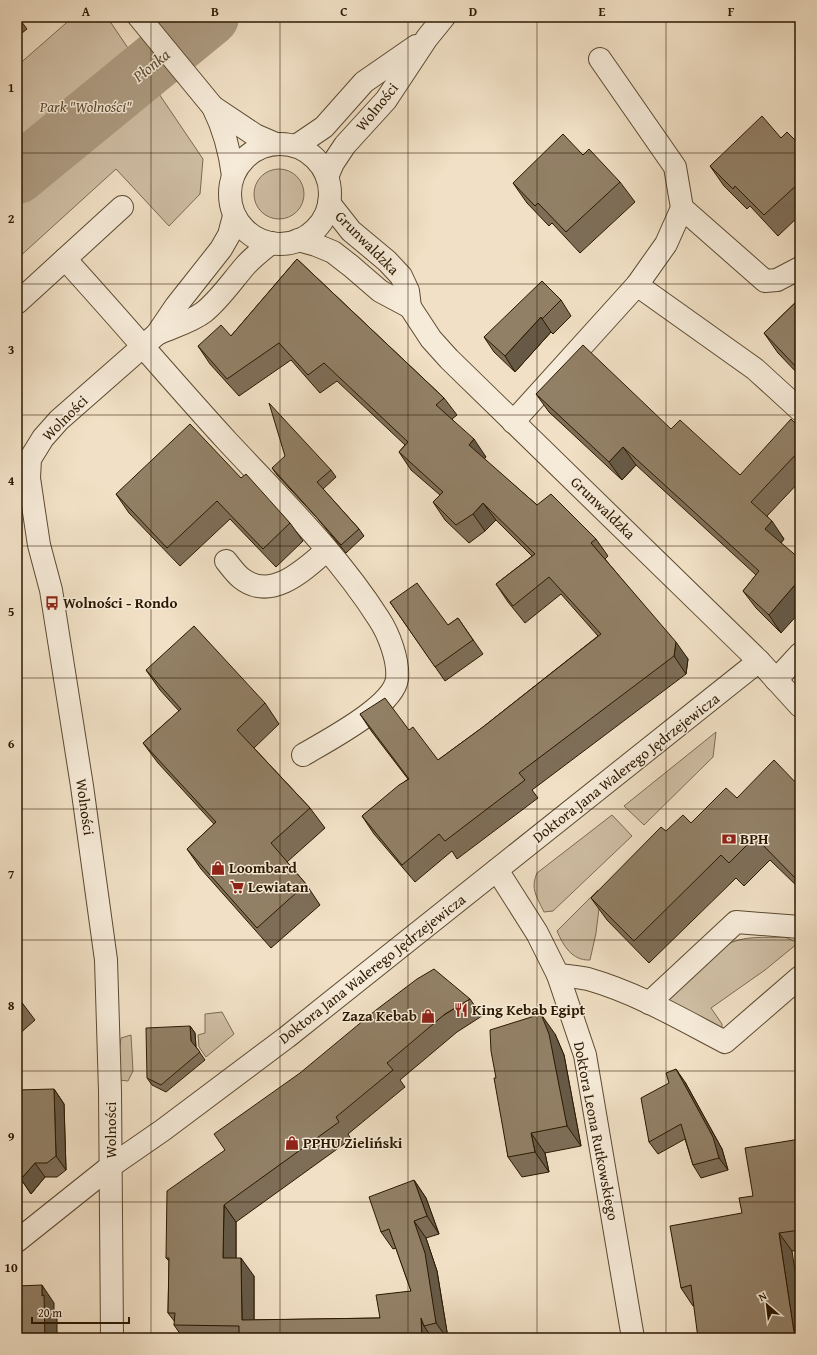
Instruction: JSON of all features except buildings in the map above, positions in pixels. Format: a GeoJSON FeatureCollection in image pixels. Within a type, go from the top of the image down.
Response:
{"type":"FeatureCollection","features":[{"type":"Feature","properties":{"kind":"street"},"geometry":{"type":"LineString","coordinates":[[139,17],[213,107],[219,119],[226,141],[233,176]]}},
{"type":"Feature","properties":{"kind":"street","name":"Wolności"},"geometry":{"type":"LineString","coordinates":[[327,177],[333,163],[345,145],[386,100],[427,38],[444,17]]}},
{"type":"Feature","properties":{"kind":"street","name":"Wolności"},"geometry":{"type":"LineString","coordinates":[[286,145],[324,127],[364,82],[427,38]]}},
{"type":"Feature","properties":{"kind":"street"},"geometry":{"type":"LineString","coordinates":[[513,422],[637,285],[666,244],[682,208],[675,168],[600,59]]}},
{"type":"Feature","properties":{"kind":"street"},"geometry":{"type":"LineString","coordinates":[[213,107],[255,135],[306,151],[315,158],[327,177],[330,190],[329,203],[323,219],[312,232],[298,240],[285,244],[271,243],[260,240],[249,234],[241,226],[234,216],[230,203],[230,189],[233,176],[240,164],[250,154],[263,147],[286,145]]}},
{"type":"Feature","properties":{"kind":"street","name":"Grunwaldzka"},"geometry":{"type":"LineString","coordinates":[[329,203],[351,230],[387,261],[401,276],[408,291],[410,307],[431,338],[449,359],[759,661],[800,706]]}},
{"type":"Feature","properties":{"kind":"street"},"geometry":{"type":"LineString","coordinates":[[17,304],[122,207]]}},
{"type":"Feature","properties":{"kind":"street"},"geometry":{"type":"LineString","coordinates":[[682,208],[765,281],[777,280],[800,268]]}},
{"type":"Feature","properties":{"kind":"street","name":"Wolności"},"geometry":{"type":"LineString","coordinates":[[112,1338],[110,1090],[106,960],[82,786],[51,590],[39,545],[30,478],[24,461],[59,420],[150,340],[221,249],[229,235],[234,216]]}},
{"type":"Feature","properties":{"kind":"street","name":"Grunwaldzka"},"geometry":{"type":"LineString","coordinates":[[298,240],[316,245],[332,252],[380,291],[410,307]]}},
{"type":"Feature","properties":{"kind":"street","name":"Wolności"},"geometry":{"type":"LineString","coordinates":[[150,340],[204,312],[220,296],[250,260],[271,243]]}},
{"type":"Feature","properties":{"kind":"street"},"geometry":{"type":"LineString","coordinates":[[65,259],[150,340],[226,439],[327,550],[380,620],[397,662],[397,680],[389,695],[363,719],[303,755]]}},
{"type":"Feature","properties":{"kind":"street"},"geometry":{"type":"LineString","coordinates":[[637,285],[755,369],[800,410]]}},
{"type":"Feature","properties":{"kind":"street"},"geometry":{"type":"LineString","coordinates":[[226,561],[245,581],[250,584],[267,587],[282,584],[301,572],[327,550]]}},
{"type":"Feature","properties":{"kind":"street"},"geometry":{"type":"LineString","coordinates":[[776,680],[800,654]]}},
{"type":"Feature","properties":{"kind":"street","name":"Doktora Jana Walerego Jędrzejewicza"},"geometry":{"type":"LineString","coordinates":[[17,1241],[111,1166],[163,1130],[287,1037],[759,661]]}},
{"type":"Feature","properties":{"kind":"street","name":"Doktora Leona Rutkowskiego"},"geometry":{"type":"LineString","coordinates":[[497,870],[537,933],[558,975],[585,1055],[633,1338]]}},
{"type":"Feature","properties":{"kind":"street"},"geometry":{"type":"LineString","coordinates":[[649,1003],[736,922],[800,927]]}},
{"type":"Feature","properties":{"kind":"street"},"geometry":{"type":"LineString","coordinates":[[558,975],[587,979],[624,992],[649,1003],[725,1042],[800,977]]}},
{"type":"Feature","properties":{"kind":"green space","name":"Park \"Wolności\""},"geometry":{"type":"Polygon","coordinates":[[[73,17],[107,17],[203,159],[200,194],[169,226],[116,169],[17,259],[17,66],[73,17]]]}},
{"type":"Feature","properties":{"kind":"green space"},"geometry":{"type":"Polygon","coordinates":[[[279,169],[293,173],[300,180],[304,194],[300,208],[293,215],[279,219],[265,215],[258,208],[254,194],[258,180],[265,173],[279,169]]]}},
{"type":"Feature","properties":{"kind":"green space"},"geometry":{"type":"Polygon","coordinates":[[[716,732],[713,757],[644,825],[624,806],[716,732]]]}},
{"type":"Feature","properties":{"kind":"green space"},"geometry":{"type":"Polygon","coordinates":[[[612,815],[632,836],[553,911],[544,912],[534,888],[537,873],[612,815]]]}},
{"type":"Feature","properties":{"kind":"green space"},"geometry":{"type":"Polygon","coordinates":[[[598,890],[601,892],[596,933],[590,960],[584,960],[573,955],[565,947],[557,931],[598,890]]]}},
{"type":"Feature","properties":{"kind":"green space"},"geometry":{"type":"Polygon","coordinates":[[[785,937],[798,943],[765,970],[711,1008],[722,1024],[722,1028],[718,1030],[669,1004],[668,998],[726,945],[747,938],[785,937]]]}},
{"type":"Feature","properties":{"kind":"green space"},"geometry":{"type":"Polygon","coordinates":[[[222,1012],[234,1034],[206,1057],[199,1047],[198,1035],[205,1033],[205,1014],[222,1012]]]}},
{"type":"Feature","properties":{"kind":"green space"},"geometry":{"type":"Polygon","coordinates":[[[131,1035],[133,1071],[128,1081],[119,1080],[118,1059],[121,1038],[131,1035]]]}},
{"type":"Feature","properties":{"kind":"waterway","name":"Płonka"},"geometry":{"type":"LineString","coordinates":[[17,175],[210,17]]}},
{"type":"Feature","properties":{"kind":"place","name":"Wolności - Rondo"},"geometry":{"type":"Point","coordinates":[52,603]}},
{"type":"Feature","properties":{"kind":"place","name":"BPH"},"geometry":{"type":"Point","coordinates":[729,839]}},
{"type":"Feature","properties":{"kind":"place","name":"Loombard"},"geometry":{"type":"Point","coordinates":[218,868]}},
{"type":"Feature","properties":{"kind":"place","name":"Lewiatan"},"geometry":{"type":"Point","coordinates":[237,887]}},
{"type":"Feature","properties":{"kind":"place","name":"King Kebab Egipt"},"geometry":{"type":"Point","coordinates":[461,1010]}},
{"type":"Feature","properties":{"kind":"place","name":"Zaza Kebab"},"geometry":{"type":"Point","coordinates":[428,1016]}},
{"type":"Feature","properties":{"kind":"place","name":"PPHU Zieliński"},"geometry":{"type":"Point","coordinates":[292,1143]}}]}
